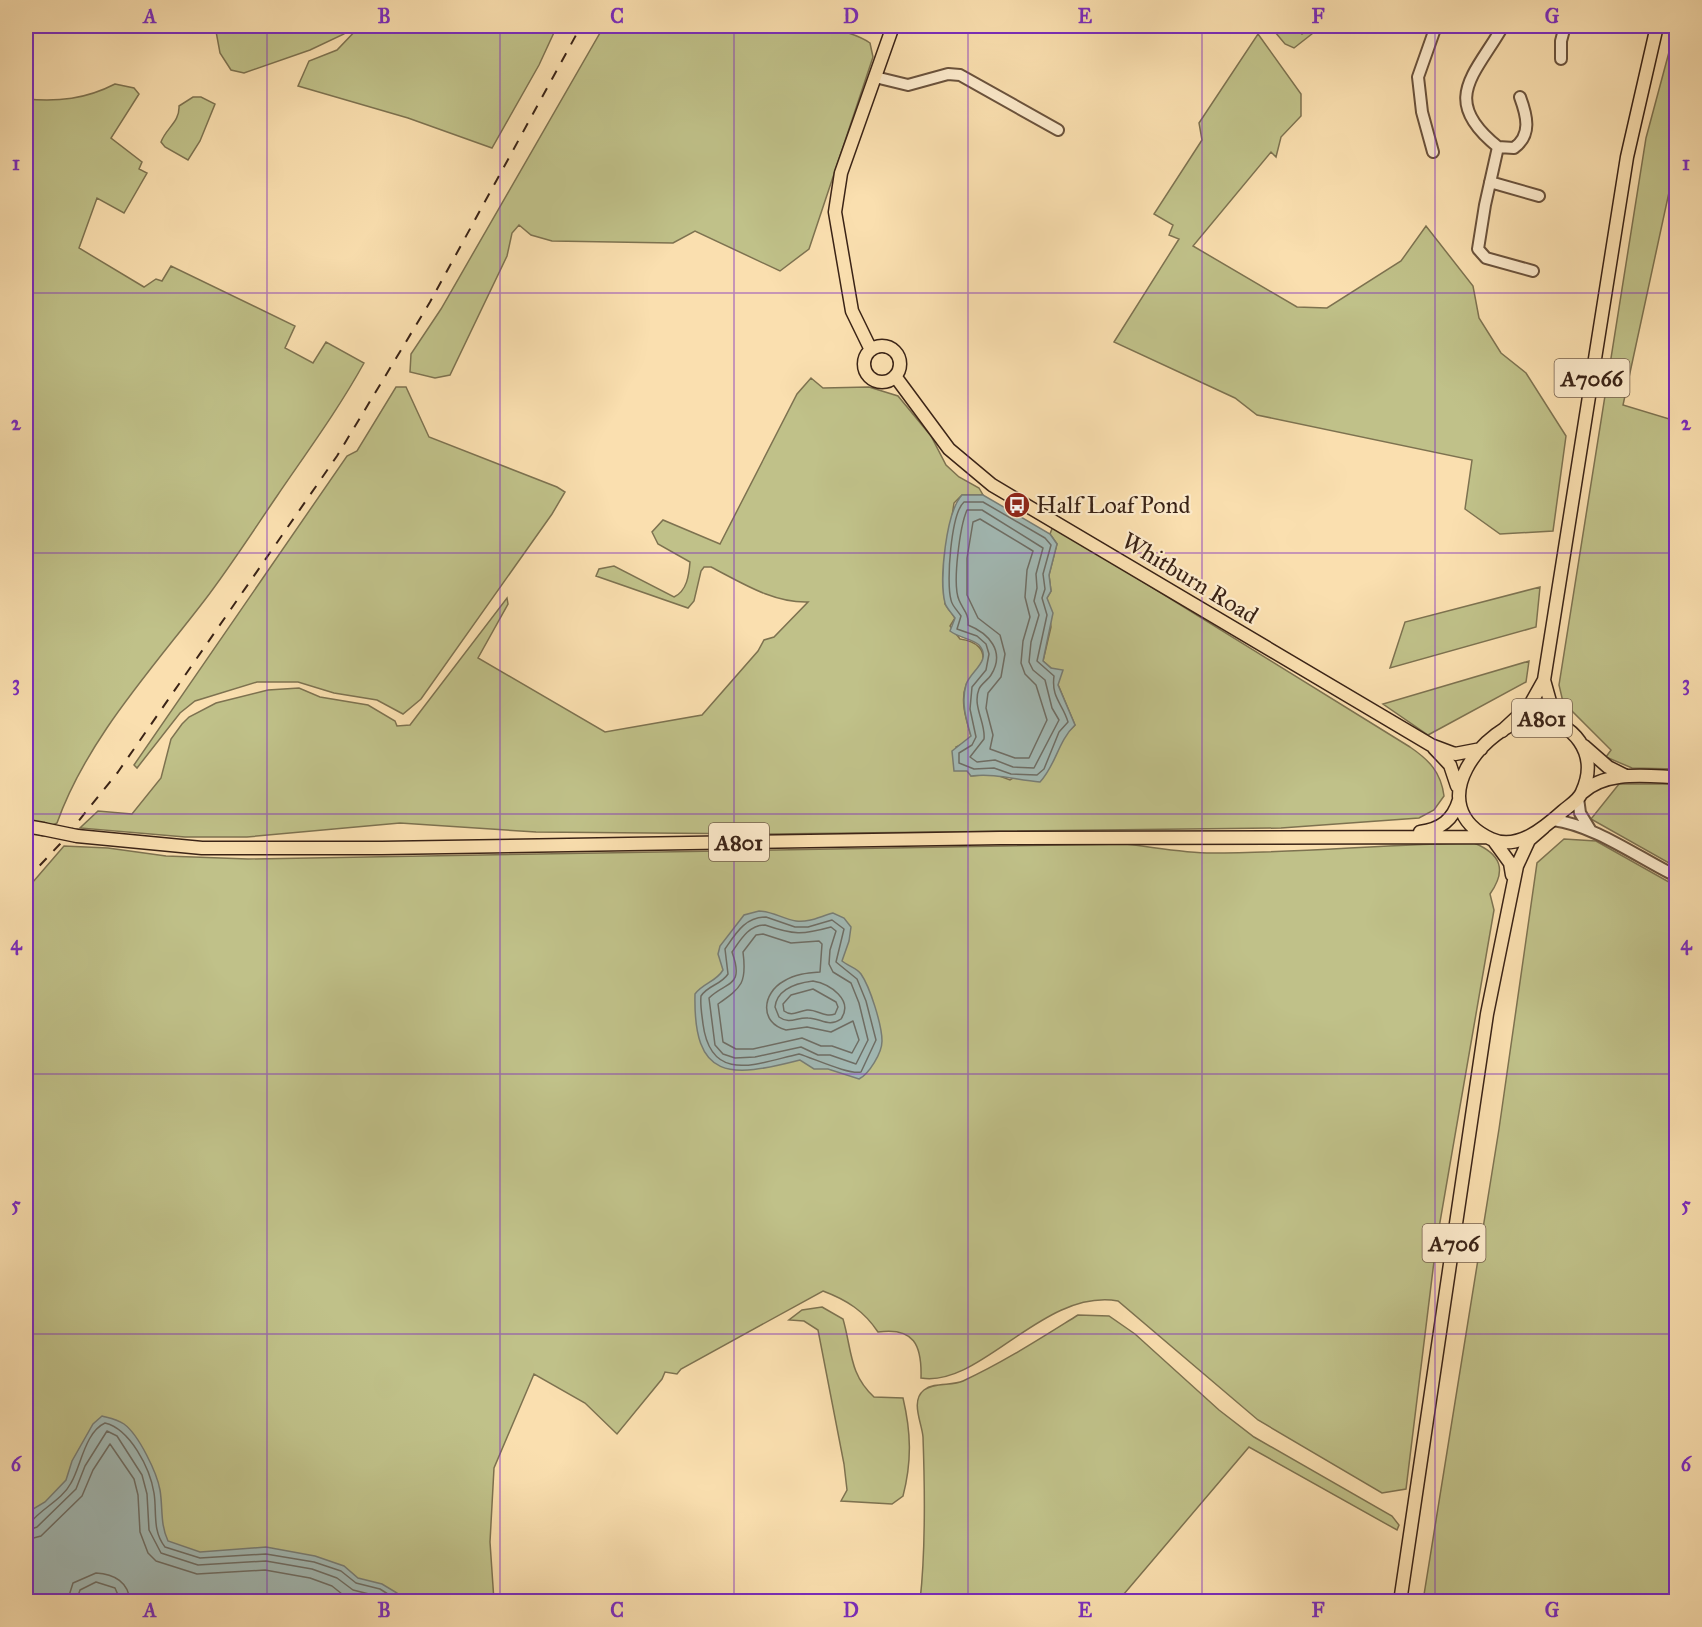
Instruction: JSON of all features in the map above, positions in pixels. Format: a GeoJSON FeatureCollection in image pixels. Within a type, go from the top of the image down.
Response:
{"type":"FeatureCollection","features":[{"type":"Feature","properties":{"kind":"main road"},"geometry":{"type":"LineString","coordinates":[[871,350],[852,311],[835,212],[841,173],[893,26]]}},
{"type":"Feature","properties":{"kind":"main road","name":"A7066"},"geometry":{"type":"LineString","coordinates":[[1502,731],[1530,705],[1544,680],[1627,158],[1657,26]]}},
{"type":"Feature","properties":{"kind":"main road"},"geometry":{"type":"LineString","coordinates":[[885,346],[894,351],[900,363],[895,376],[878,381],[867,374],[864,363],[871,350],[885,346]]}},
{"type":"Feature","properties":{"kind":"main road","name":"Whitburn Road"},"geometry":{"type":"LineString","coordinates":[[895,376],[949,449],[992,485],[1431,745],[1455,754],[1481,749]]}},
{"type":"Feature","properties":{"kind":"main road","name":"A7066"},"geometry":{"type":"LineString","coordinates":[[1544,680],[1551,705],[1561,723]]}},
{"type":"Feature","properties":{"kind":"main road","name":"A801"},"geometry":{"type":"LineString","coordinates":[[1401,835],[1442,826],[1455,814],[1461,775],[1481,749],[1518,720],[1535,717],[1561,723],[1596,759],[1626,776]]}},
{"type":"Feature","properties":{"kind":"main road","name":"A801"},"geometry":{"type":"LineString","coordinates":[[1578,738],[1587,762],[1580,796]]}},
{"type":"Feature","properties":{"kind":"main road","name":"Whitburn Road"},"geometry":{"type":"LineString","coordinates":[[1431,745],[1450,765],[1459,797]]}},
{"type":"Feature","properties":{"kind":"main road","name":"A801"},"geometry":{"type":"LineString","coordinates":[[26,826],[78,836],[202,848],[382,848],[977,838],[1401,835],[1514,842],[1549,823],[1601,781],[1626,776],[1677,777]]}},
{"type":"Feature","properties":{"kind":"main road"},"geometry":{"type":"LineString","coordinates":[[1459,797],[1466,818],[1490,839]]}},
{"type":"Feature","properties":{"kind":"main road","name":"A706"},"geometry":{"type":"LineString","coordinates":[[1400,1602],[1487,1014],[1517,866],[1528,840],[1549,823]]}},
{"type":"Feature","properties":{"kind":"main road","name":"A706"},"geometry":{"type":"LineString","coordinates":[[1490,839],[1510,863],[1514,885]]}},
{"type":"Feature","properties":{"kind":"street"},"geometry":{"type":"LineString","coordinates":[[1433,152],[1422,112],[1418,77],[1436,26]]}},
{"type":"Feature","properties":{"kind":"street"},"geometry":{"type":"LineString","coordinates":[[1503,26],[1470,80],[1465,104],[1468,115],[1498,147],[1514,148],[1522,142],[1527,132],[1526,114],[1520,97]]}},
{"type":"Feature","properties":{"kind":"street"},"geometry":{"type":"LineString","coordinates":[[1561,59],[1561,41],[1565,26]]}},
{"type":"Feature","properties":{"kind":"street"},"geometry":{"type":"LineString","coordinates":[[875,76],[908,85],[948,74],[960,75],[1058,130]]}},
{"type":"Feature","properties":{"kind":"street"},"geometry":{"type":"LineString","coordinates":[[1498,147],[1478,249],[1486,258],[1533,271]]}},
{"type":"Feature","properties":{"kind":"street"},"geometry":{"type":"LineString","coordinates":[[1490,182],[1539,196]]}},
{"type":"Feature","properties":{"kind":"street"},"geometry":{"type":"LineString","coordinates":[[1580,796],[1580,813],[1591,831]]}},
{"type":"Feature","properties":{"kind":"street"},"geometry":{"type":"LineString","coordinates":[[1549,823],[1570,822],[1677,876]]}},
{"type":"Feature","properties":{"kind":"green space"},"geometry":{"type":"Polygon","coordinates":[[[215,26],[349,26],[344,34],[310,50],[244,73],[231,70],[220,53],[215,26]]]}},
{"type":"Feature","properties":{"kind":"green space"},"geometry":{"type":"Polygon","coordinates":[[[360,26],[557,26],[539,65],[492,148],[408,118],[298,86],[309,61],[337,50],[360,26]]]}},
{"type":"Feature","properties":{"kind":"green space"},"geometry":{"type":"Polygon","coordinates":[[[604,26],[831,26],[870,43],[873,57],[809,249],[780,271],[695,231],[673,243],[552,241],[531,235],[519,225],[512,233],[507,256],[450,375],[435,378],[410,372],[411,354],[441,309],[604,26]]]}},
{"type":"Feature","properties":{"kind":"green space"},"geometry":{"type":"Polygon","coordinates":[[[1270,26],[1292,26],[1302,34],[1314,26],[1322,26],[1294,48],[1285,44],[1270,26]]]}},
{"type":"Feature","properties":{"kind":"green space"},"geometry":{"type":"Polygon","coordinates":[[[1676,26],[1676,160],[1623,405],[1676,421],[1676,769],[1632,768],[1606,757],[1611,750],[1563,702],[1559,685],[1646,138],[1676,26]]]}},
{"type":"Feature","properties":{"kind":"green space"},"geometry":{"type":"Polygon","coordinates":[[[1258,34],[1301,94],[1301,116],[1281,137],[1276,157],[1271,152],[1193,246],[1297,307],[1327,308],[1401,261],[1426,226],[1473,286],[1479,318],[1501,353],[1526,373],[1566,436],[1553,531],[1500,534],[1465,509],[1472,460],[1257,415],[1235,398],[1114,342],[1179,239],[1169,235],[1173,225],[1154,214],[1202,140],[1199,123],[1258,34]]]}},
{"type":"Feature","properties":{"kind":"green space"},"geometry":{"type":"Polygon","coordinates":[[[115,84],[134,88],[139,94],[111,138],[142,162],[139,169],[147,173],[124,213],[97,198],[79,248],[144,287],[156,279],[162,281],[171,266],[295,326],[285,348],[313,363],[326,342],[364,363],[322,431],[223,575],[102,735],[69,793],[57,823],[51,826],[26,821],[26,99],[72,98],[115,84]]]}},
{"type":"Feature","properties":{"kind":"green space"},"geometry":{"type":"Polygon","coordinates":[[[193,97],[201,97],[215,104],[200,141],[188,160],[165,147],[161,142],[175,121],[179,106],[193,97]]]}},
{"type":"Feature","properties":{"kind":"green space"},"geometry":{"type":"Polygon","coordinates":[[[811,378],[823,388],[869,387],[898,396],[931,436],[946,465],[959,477],[979,488],[983,495],[962,495],[954,503],[943,576],[945,604],[955,618],[950,626],[960,639],[979,647],[983,655],[981,666],[967,682],[964,691],[964,710],[971,736],[968,741],[956,747],[971,776],[994,774],[1010,780],[1057,752],[1065,735],[1075,725],[1051,668],[1043,661],[1051,627],[1047,598],[1051,591],[1049,575],[1057,544],[1050,534],[1053,526],[1410,747],[1433,767],[1440,780],[1444,796],[1434,810],[1419,818],[1281,828],[771,834],[536,832],[400,823],[247,837],[185,837],[80,828],[98,811],[132,814],[161,778],[171,739],[182,724],[189,717],[216,703],[268,690],[299,688],[320,697],[368,705],[395,721],[397,726],[410,725],[507,598],[508,604],[478,658],[605,732],[702,715],[758,651],[764,640],[774,637],[808,602],[770,596],[711,567],[704,567],[701,571],[694,601],[688,608],[596,576],[599,569],[614,566],[674,597],[682,591],[690,562],[658,544],[652,532],[663,520],[720,544],[797,394],[811,378]]]}},
{"type":"Feature","properties":{"kind":"green space"},"geometry":{"type":"Polygon","coordinates":[[[396,387],[406,387],[429,437],[565,492],[552,514],[421,699],[403,714],[377,700],[334,693],[298,682],[257,682],[195,701],[180,713],[137,768],[134,765],[347,456],[357,451],[396,387]]]}},
{"type":"Feature","properties":{"kind":"green space"},"geometry":{"type":"Polygon","coordinates":[[[1540,587],[1536,627],[1390,668],[1405,622],[1540,587]]]}},
{"type":"Feature","properties":{"kind":"green space"},"geometry":{"type":"Polygon","coordinates":[[[1529,661],[1526,682],[1428,735],[1383,704],[1529,661]]]}},
{"type":"Feature","properties":{"kind":"green space"},"geometry":{"type":"Polygon","coordinates":[[[1619,784],[1676,784],[1676,867],[1591,819],[1619,784]]]}},
{"type":"Feature","properties":{"kind":"green space"},"geometry":{"type":"Polygon","coordinates":[[[1564,839],[1596,841],[1676,886],[1676,1601],[1423,1601],[1499,1129],[1537,863],[1564,839]]]}},
{"type":"Feature","properties":{"kind":"green space"},"geometry":{"type":"Polygon","coordinates":[[[1474,843],[1490,852],[1500,870],[1490,894],[1494,910],[1436,1245],[1406,1489],[1382,1493],[1258,1420],[1118,1301],[1090,1301],[1064,1309],[1039,1322],[967,1368],[944,1377],[921,1378],[920,1356],[908,1336],[900,1332],[878,1332],[854,1307],[823,1291],[681,1369],[677,1374],[665,1372],[662,1379],[617,1434],[585,1403],[534,1374],[494,1468],[490,1542],[494,1601],[26,1602],[26,890],[64,846],[108,848],[166,856],[248,859],[1125,844],[1190,852],[1245,853],[1474,843]]]}},
{"type":"Feature","properties":{"kind":"green space"},"geometry":{"type":"Polygon","coordinates":[[[822,1307],[843,1319],[852,1361],[860,1379],[874,1397],[903,1398],[909,1435],[908,1471],[903,1496],[892,1504],[841,1501],[847,1490],[844,1464],[818,1330],[804,1321],[789,1320],[802,1310],[822,1307]]]}},
{"type":"Feature","properties":{"kind":"green space"},"geometry":{"type":"Polygon","coordinates":[[[1078,1315],[1109,1316],[1135,1334],[1219,1410],[1254,1437],[1392,1516],[1399,1525],[1397,1530],[1249,1447],[1118,1601],[920,1601],[925,1499],[923,1437],[917,1406],[920,1395],[928,1388],[963,1381],[978,1374],[1078,1315]]]}},
{"type":"Feature","properties":{"kind":"water","name":"Half Loaf Pond"},"geometry":{"type":"Polygon","coordinates":[[[962,495],[983,495],[1050,534],[1057,544],[1049,575],[1051,591],[1047,598],[1053,613],[1043,661],[1051,668],[1063,670],[1058,685],[1075,725],[1069,731],[1040,782],[997,776],[971,776],[967,771],[954,771],[952,751],[971,736],[964,704],[966,685],[983,656],[979,645],[950,631],[955,618],[946,605],[943,592],[948,531],[956,504],[962,495]]]}},
{"type":"Feature","properties":{"kind":"water"},"geometry":{"type":"Polygon","coordinates":[[[759,911],[801,921],[833,913],[844,918],[851,927],[842,961],[857,970],[864,980],[878,1016],[882,1041],[874,1063],[859,1079],[828,1069],[814,1069],[800,1060],[754,1070],[735,1070],[720,1066],[709,1058],[701,1044],[696,1023],[695,994],[723,970],[718,954],[720,946],[744,915],[759,911]]]}},
{"type":"Feature","properties":{"kind":"water"},"geometry":{"type":"Polygon","coordinates":[[[102,1416],[116,1420],[130,1429],[146,1455],[158,1483],[165,1535],[168,1541],[200,1552],[266,1547],[315,1556],[344,1566],[358,1578],[382,1584],[397,1593],[398,1601],[109,1602],[97,1595],[84,1601],[33,1601],[26,1584],[26,1522],[33,1509],[45,1502],[66,1480],[72,1461],[93,1424],[102,1416]]]}},
{"type":"Feature","properties":{"kind":"railway"},"geometry":{"type":"LineString","coordinates":[[26,880],[60,844],[118,772],[337,456],[430,302],[581,26]]}},
{"type":"Feature","properties":{"kind":"place","name":"Half Loaf Pond"},"geometry":{"type":"Point","coordinates":[1017,505]}}]}
